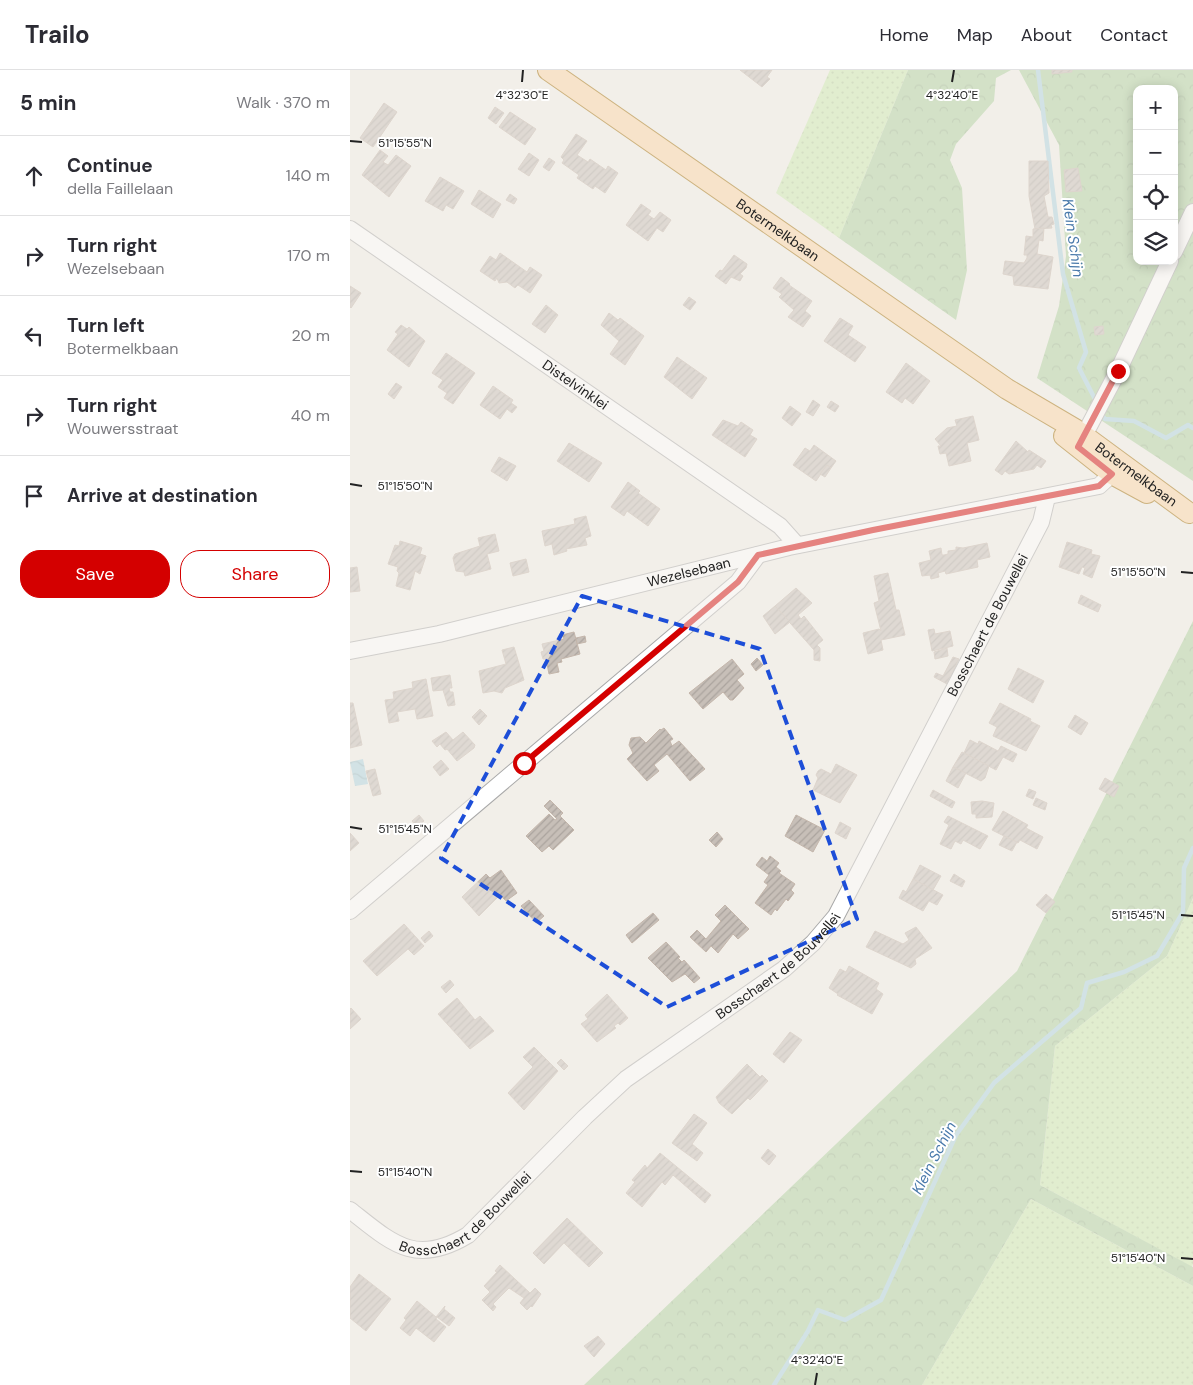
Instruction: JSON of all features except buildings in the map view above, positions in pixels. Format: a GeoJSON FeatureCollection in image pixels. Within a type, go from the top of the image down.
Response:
{"type":"FeatureCollection","features":[{"type":"Feature","properties":{"kind":"main road","name":"Botermelkbaan"},"geometry":{"type":"LineString","coordinates":[[548,70],[1082,441],[1191,514]]}},
{"type":"Feature","properties":{"kind":"main road","name":"Botermelkbaan"},"geometry":{"type":"LineString","coordinates":[[1082,441],[1112,474],[1156,498],[1191,514]]}},
{"type":"Feature","properties":{"kind":"street"},"geometry":{"type":"LineString","coordinates":[[1178,244],[1193,212]]}},
{"type":"Feature","properties":{"kind":"street","name":"Distelvinklei"},"geometry":{"type":"LineString","coordinates":[[350,229],[780,526],[797,545]]}},
{"type":"Feature","properties":{"kind":"street"},"geometry":{"type":"LineString","coordinates":[[1082,441],[1168,265]]}},
{"type":"Feature","properties":{"kind":"street","name":"Wezelsebaan"},"geometry":{"type":"LineString","coordinates":[[350,651],[439,634],[797,545],[1048,498],[1099,486],[1112,474]]}},
{"type":"Feature","properties":{"kind":"street","name":"Bosschaert de Bouwellei"},"geometry":{"type":"LineString","coordinates":[[350,1210],[392,1243],[414,1249],[435,1250],[452,1244],[468,1234],[578,1123],[626,1079],[784,969],[812,943],[836,916],[1041,522],[1048,498]]}},
{"type":"Feature","properties":{"kind":"street"},"geometry":{"type":"LineString","coordinates":[[350,911],[738,582],[758,555]]}},
{"type":"Feature","properties":{"kind":"highlighted area"},"geometry":{"type":"Polygon","coordinates":[[[582,596],[760,649],[857,919],[667,1007],[441,858],[582,596]]]}},
{"type":"Feature","properties":{"kind":"green space"},"geometry":{"type":"Polygon","coordinates":[[[830,70],[908,70],[839,238],[776,193],[830,70]]]}},
{"type":"Feature","properties":{"kind":"green space"},"geometry":{"type":"Polygon","coordinates":[[[908,70],[1011,70],[996,78],[994,101],[956,144],[950,160],[962,188],[967,270],[956,320],[839,238],[908,70]]]}},
{"type":"Feature","properties":{"kind":"green space"},"geometry":{"type":"Polygon","coordinates":[[[1019,70],[1193,70],[1193,481],[1037,378],[1059,306],[1066,256],[1059,145],[1019,70]]]}},
{"type":"Feature","properties":{"kind":"green space"},"geometry":{"type":"Polygon","coordinates":[[[1193,621],[1193,898],[1167,956],[1055,1046],[1040,1185],[1193,1267],[1193,1286],[1031,1199],[922,1385],[584,1385],[1017,971],[1193,621]]]}},
{"type":"Feature","properties":{"kind":"green space"},"geometry":{"type":"Polygon","coordinates":[[[1193,898],[1192,1267],[1040,1185],[1055,1046],[1167,956],[1193,898]]]}},
{"type":"Feature","properties":{"kind":"green space"},"geometry":{"type":"Polygon","coordinates":[[[1031,1199],[1193,1286],[1193,1385],[922,1385],[1031,1199]]]}},
{"type":"Feature","properties":{"kind":"water"},"geometry":{"type":"Polygon","coordinates":[[[363,759],[368,784],[355,786],[350,762],[363,759]]]}},
{"type":"Feature","properties":{"kind":"waterway","name":"Klein Schijn"},"geometry":{"type":"LineString","coordinates":[[1038,70],[1063,274],[1086,352],[1079,368],[1097,403]]}},
{"type":"Feature","properties":{"kind":"waterway","name":"Klein Schijn"},"geometry":{"type":"LineString","coordinates":[[1102,415],[1105,419],[1134,421],[1166,438],[1188,425],[1193,428]]}},
{"type":"Feature","properties":{"kind":"waterway","name":"Klein Schijn"},"geometry":{"type":"LineString","coordinates":[[774,1385],[808,1331],[818,1310],[845,1320],[881,1300],[956,1135],[994,1083],[1081,1008],[1087,983],[1124,972],[1157,956],[1183,912],[1184,868],[1193,848]]}},
{"type":"Feature","properties":{"kind":"route"},"geometry":{"type":"LineString","coordinates":[[524,763],[738,582],[758,555],[873,530],[1048,498],[1099,486],[1107,481],[1112,474],[1078,447],[1118,371]]}}]}
